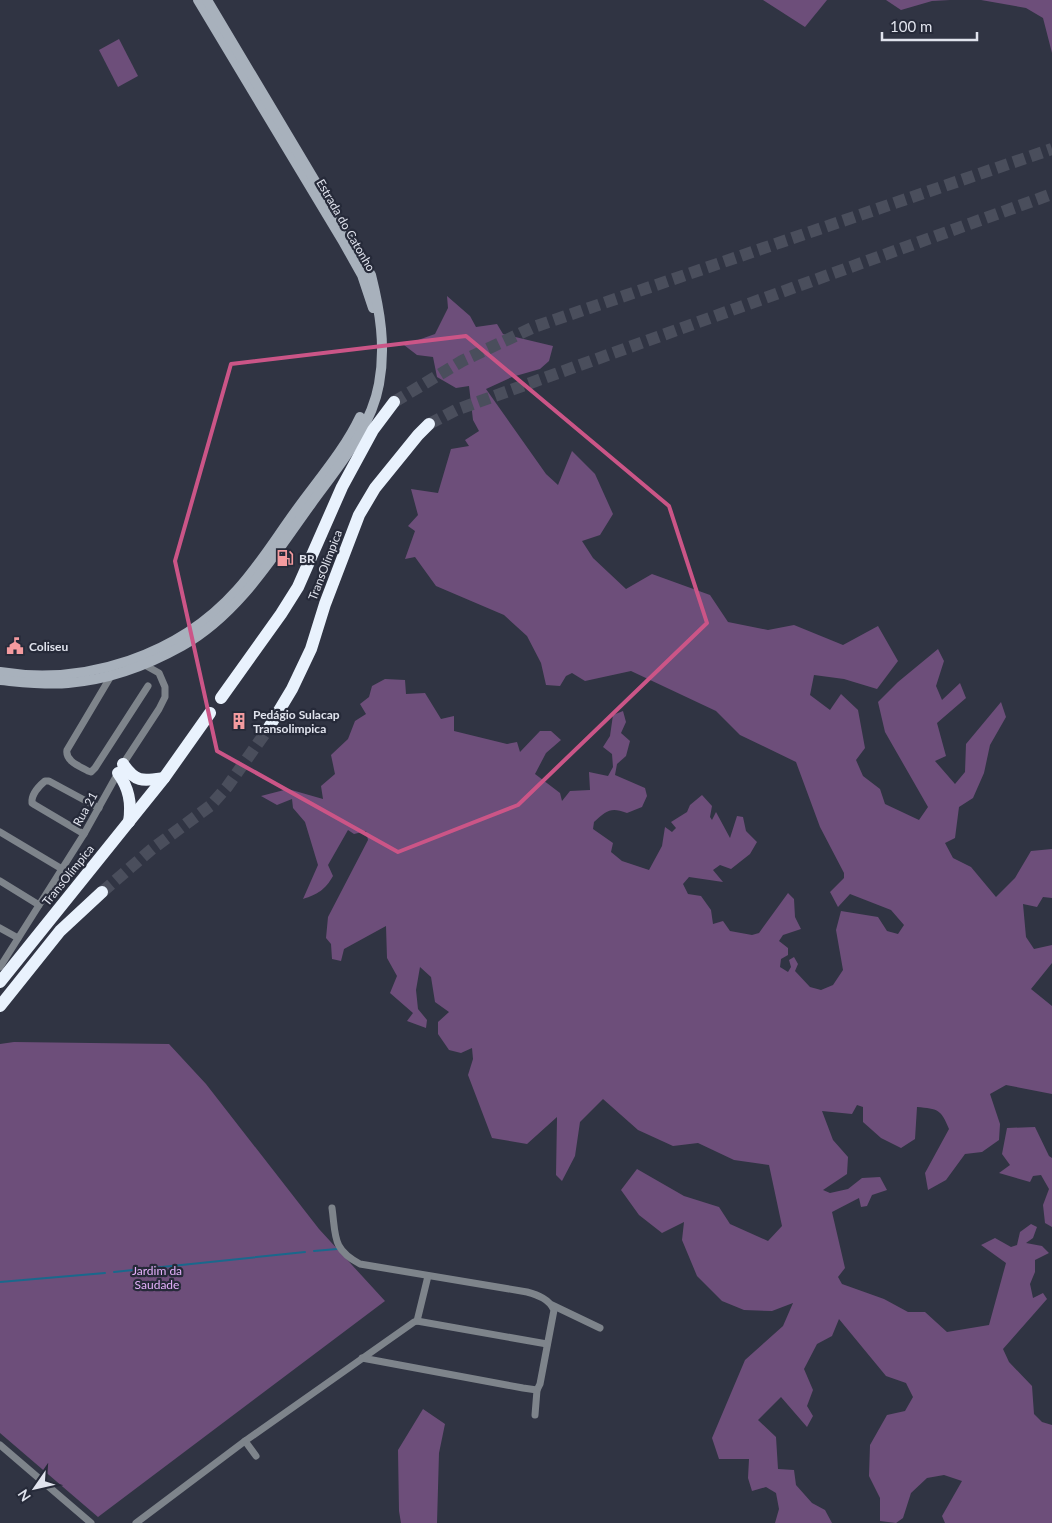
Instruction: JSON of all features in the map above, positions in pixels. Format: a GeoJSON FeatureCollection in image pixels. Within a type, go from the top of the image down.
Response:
{"type":"FeatureCollection","features":[{"type":"Feature","properties":{"kind":"highway","name":"TransOlímpica"},"geometry":{"type":"LineString","coordinates":[[220,698],[281,614],[298,587],[342,487],[373,430],[394,402]]}},
{"type":"Feature","properties":{"kind":"highway","name":"TransOlímpica"},"geometry":{"type":"LineString","coordinates":[[268,729],[292,689],[311,649],[337,570],[360,515],[376,488],[429,424]]}},
{"type":"Feature","properties":{"kind":"highway","name":"TransOlímpica"},"geometry":{"type":"LineString","coordinates":[[0,982],[164,778],[210,713]]}},
{"type":"Feature","properties":{"kind":"highway"},"geometry":{"type":"LineString","coordinates":[[121,768],[138,780],[146,781],[164,778]]}},
{"type":"Feature","properties":{"kind":"highway"},"geometry":{"type":"LineString","coordinates":[[121,768],[122,779],[131,800],[129,822]]}},
{"type":"Feature","properties":{"kind":"highway"},"geometry":{"type":"LineString","coordinates":[[0,1006],[60,931],[102,892]]}},
{"type":"Feature","properties":{"kind":"main road","name":"Estrada do Catonho"},"geometry":{"type":"LineString","coordinates":[[198,0],[358,267],[372,305],[376,332],[376,363],[373,384],[356,425],[254,569],[214,618]]}},
{"type":"Feature","properties":{"kind":"main road","name":"Estrada do Catonho"},"geometry":{"type":"LineString","coordinates":[[207,0],[371,275],[378,303],[382,332],[382,360],[379,385],[362,430],[265,568],[244,593],[214,618]]}},
{"type":"Feature","properties":{"kind":"main road"},"geometry":{"type":"LineString","coordinates":[[0,680],[68,683],[111,676],[184,645],[214,618]]}},
{"type":"Feature","properties":{"kind":"main road"},"geometry":{"type":"LineString","coordinates":[[0,672],[44,676],[95,671],[142,656],[214,618]]}},
{"type":"Feature","properties":{"kind":"street","name":"Rua 21"},"geometry":{"type":"LineString","coordinates":[[0,967],[84,834],[121,768],[165,697],[165,687],[159,673],[143,664]]}},
{"type":"Feature","properties":{"kind":"street"},"geometry":{"type":"LineString","coordinates":[[111,676],[66,750],[67,758],[91,772],[148,686]]}},
{"type":"Feature","properties":{"kind":"street"},"geometry":{"type":"LineString","coordinates":[[84,834],[35,806],[32,798],[41,784],[49,781],[98,808]]}},
{"type":"Feature","properties":{"kind":"street"},"geometry":{"type":"LineString","coordinates":[[0,832],[62,869]]}},
{"type":"Feature","properties":{"kind":"street"},"geometry":{"type":"LineString","coordinates":[[0,881],[39,905]]}},
{"type":"Feature","properties":{"kind":"street"},"geometry":{"type":"LineString","coordinates":[[0,928],[18,938]]}},
{"type":"Feature","properties":{"kind":"street"},"geometry":{"type":"LineString","coordinates":[[332,1208],[340,1251],[348,1258],[360,1264],[527,1292],[547,1300],[552,1305],[600,1328]]}},
{"type":"Feature","properties":{"kind":"street"},"geometry":{"type":"LineString","coordinates":[[417,1322],[428,1276]]}},
{"type":"Feature","properties":{"kind":"street"},"geometry":{"type":"LineString","coordinates":[[535,1414],[537,1390],[540,1384],[554,1315],[552,1305]]}},
{"type":"Feature","properties":{"kind":"street"},"geometry":{"type":"LineString","coordinates":[[136,1523],[245,1441],[409,1325],[417,1322],[547,1344]]}},
{"type":"Feature","properties":{"kind":"street"},"geometry":{"type":"LineString","coordinates":[[362,1358],[537,1390]]}},
{"type":"Feature","properties":{"kind":"street"},"geometry":{"type":"LineString","coordinates":[[245,1441],[256,1456]]}},
{"type":"Feature","properties":{"kind":"street"},"geometry":{"type":"LineString","coordinates":[[0,1445],[91,1523]]}},
{"type":"Feature","properties":{"kind":"highlighted area"},"geometry":{"type":"Polygon","coordinates":[[[466,336],[669,506],[707,623],[518,805],[398,852],[217,751],[175,561],[231,364],[466,336]]]}},
{"type":"Feature","properties":{"kind":"green space"},"geometry":{"type":"Polygon","coordinates":[[[763,0],[827,0],[805,27],[763,0]]]}},
{"type":"Feature","properties":{"kind":"green space"},"geometry":{"type":"Polygon","coordinates":[[[886,0],[950,0],[932,1],[901,10],[886,0]]]}},
{"type":"Feature","properties":{"kind":"green space"},"geometry":{"type":"Polygon","coordinates":[[[981,0],[1052,0],[1052,53],[1043,18],[1026,8],[981,0]]]}},
{"type":"Feature","properties":{"kind":"green space"},"geometry":{"type":"Polygon","coordinates":[[[119,39],[138,76],[118,87],[99,50],[119,39]]]}},
{"type":"Feature","properties":{"kind":"green space"},"geometry":{"type":"Polygon","coordinates":[[[447,296],[470,316],[476,327],[497,324],[503,334],[553,346],[549,361],[540,369],[512,377],[486,389],[546,474],[558,485],[572,451],[595,474],[613,514],[600,535],[582,541],[593,558],[626,589],[652,574],[710,595],[728,622],[768,630],[794,625],[843,645],[878,626],[898,661],[877,689],[844,679],[814,675],[810,695],[830,710],[841,694],[858,710],[865,748],[856,760],[863,776],[880,789],[885,804],[919,820],[928,807],[885,732],[878,702],[898,682],[938,649],[944,661],[936,686],[942,700],[960,683],[966,698],[937,723],[946,756],[935,761],[955,784],[965,772],[966,744],[1001,702],[1006,717],[990,745],[984,773],[973,798],[959,807],[955,838],[945,843],[953,858],[971,867],[996,897],[1015,878],[1031,851],[1052,849],[1052,898],[1043,897],[1037,907],[1023,904],[1026,937],[1034,949],[1052,945],[1052,963],[1031,989],[1052,1006],[1052,1094],[1006,1085],[990,1094],[1000,1124],[999,1140],[982,1152],[965,1154],[946,1180],[928,1190],[925,1173],[949,1129],[944,1117],[938,1111],[917,1107],[915,1139],[901,1148],[881,1138],[863,1122],[863,1107],[857,1105],[852,1114],[822,1111],[833,1140],[848,1157],[847,1174],[823,1190],[830,1193],[848,1189],[862,1178],[880,1177],[887,1190],[872,1195],[867,1206],[861,1207],[859,1198],[832,1212],[845,1268],[838,1277],[842,1284],[884,1299],[908,1312],[925,1312],[947,1332],[989,1325],[1006,1263],[981,1245],[995,1238],[1011,1247],[1017,1245],[1020,1232],[1031,1224],[1037,1227],[1033,1238],[1026,1243],[1042,1246],[1049,1253],[1035,1260],[1035,1272],[1030,1284],[1033,1298],[1043,1293],[1047,1299],[1003,1349],[1009,1362],[1032,1386],[1034,1414],[1042,1422],[1052,1425],[1052,1523],[945,1523],[942,1516],[962,1481],[944,1475],[927,1478],[911,1493],[903,1518],[896,1523],[880,1521],[880,1498],[869,1476],[870,1445],[887,1415],[905,1411],[913,1397],[906,1383],[886,1376],[839,1319],[832,1336],[817,1344],[804,1369],[813,1390],[807,1406],[813,1416],[807,1427],[781,1397],[758,1420],[776,1437],[778,1469],[794,1470],[796,1485],[812,1503],[825,1510],[832,1523],[775,1523],[779,1509],[776,1493],[766,1487],[752,1491],[748,1478],[749,1459],[719,1459],[712,1438],[745,1360],[783,1326],[793,1303],[772,1311],[744,1310],[722,1301],[697,1276],[682,1240],[684,1222],[662,1233],[639,1215],[621,1190],[637,1169],[684,1196],[719,1207],[730,1224],[768,1241],[782,1226],[769,1165],[734,1160],[698,1143],[673,1146],[638,1130],[603,1099],[580,1122],[575,1156],[562,1181],[556,1175],[557,1117],[527,1144],[492,1138],[468,1075],[473,1059],[472,1048],[461,1053],[449,1050],[438,1034],[438,1022],[449,1012],[435,1002],[431,977],[420,967],[416,990],[418,1009],[427,1020],[426,1028],[407,1021],[413,1013],[390,993],[397,976],[387,958],[386,926],[344,949],[341,961],[332,959],[331,944],[326,938],[328,917],[368,840],[366,831],[354,834],[348,830],[328,865],[333,876],[330,881],[321,891],[303,899],[318,865],[305,822],[293,808],[292,799],[277,805],[261,796],[288,789],[323,799],[321,786],[335,774],[331,755],[348,739],[355,721],[366,714],[360,704],[369,697],[372,686],[385,679],[405,680],[406,694],[425,693],[441,719],[454,716],[454,731],[507,744],[517,742],[520,752],[540,731],[551,731],[561,740],[546,753],[535,774],[560,793],[562,801],[570,791],[590,790],[589,772],[608,776],[613,767],[612,754],[603,747],[610,736],[613,715],[623,711],[626,722],[621,733],[630,741],[626,756],[617,764],[615,775],[645,788],[647,796],[642,807],[627,813],[617,810],[606,812],[594,822],[593,829],[613,843],[611,852],[622,861],[649,870],[662,846],[665,827],[672,832],[676,828],[671,822],[687,812],[690,805],[702,795],[712,806],[710,817],[712,820],[716,812],[730,838],[737,816],[743,817],[746,831],[757,842],[750,854],[731,869],[720,865],[713,870],[723,882],[689,877],[683,884],[688,894],[701,896],[711,910],[713,924],[723,921],[730,931],[752,935],[759,933],[788,893],[794,899],[795,917],[801,929],[783,935],[779,941],[788,948],[788,955],[781,959],[780,967],[788,972],[791,967],[789,960],[794,957],[798,964],[795,971],[810,987],[821,990],[833,985],[843,970],[836,930],[841,911],[878,917],[887,931],[898,934],[904,925],[891,910],[850,894],[838,907],[830,892],[844,878],[844,873],[820,827],[796,762],[740,735],[716,711],[631,671],[585,681],[572,673],[566,676],[560,686],[546,685],[541,663],[527,636],[504,615],[436,586],[415,557],[405,559],[415,531],[408,526],[418,515],[411,489],[438,493],[451,449],[469,446],[465,440],[479,431],[473,420],[469,386],[456,388],[437,377],[433,357],[417,355],[404,345],[435,334],[448,308],[447,296]]]}},
{"type":"Feature","properties":{"kind":"green space","name":"Jardim da Saudade"},"geometry":{"type":"Polygon","coordinates":[[[14,1042],[169,1044],[206,1084],[319,1229],[385,1301],[98,1517],[0,1433],[0,1044],[14,1042]]]}},
{"type":"Feature","properties":{"kind":"green space"},"geometry":{"type":"Polygon","coordinates":[[[1035,1127],[1049,1156],[1052,1158],[1052,1227],[1045,1223],[1043,1205],[1049,1189],[1041,1175],[1033,1176],[1030,1182],[999,1173],[1010,1165],[1002,1154],[1007,1128],[1035,1127]]]}},
{"type":"Feature","properties":{"kind":"green space"},"geometry":{"type":"Polygon","coordinates":[[[423,1409],[445,1424],[439,1453],[437,1523],[401,1523],[399,1511],[398,1450],[423,1409]]]}},
{"type":"Feature","properties":{"kind":"waterway"},"geometry":{"type":"LineString","coordinates":[[314,1251],[337,1249]]}},
{"type":"Feature","properties":{"kind":"waterway"},"geometry":{"type":"LineString","coordinates":[[114,1272],[305,1252]]}},
{"type":"Feature","properties":{"kind":"waterway"},"geometry":{"type":"LineString","coordinates":[[0,1282],[105,1273]]}},
{"type":"Feature","properties":{"kind":"tunnel"},"geometry":{"type":"LineString","coordinates":[[394,402],[462,361],[534,327],[1052,149]]}},
{"type":"Feature","properties":{"kind":"tunnel"},"geometry":{"type":"LineString","coordinates":[[429,424],[456,410],[1052,194]]}},
{"type":"Feature","properties":{"kind":"tunnel"},"geometry":{"type":"LineString","coordinates":[[102,892],[152,849],[210,806],[227,787],[268,729]]}},
{"type":"Feature","properties":{"kind":"place","name":"BR"},"geometry":{"type":"Point","coordinates":[285,558]}},
{"type":"Feature","properties":{"kind":"place","name":"Coliseu"},"geometry":{"type":"Point","coordinates":[15,646]}},
{"type":"Feature","properties":{"kind":"place","name":"Pedágio Sulacap Transolimpica"},"geometry":{"type":"Point","coordinates":[239,721]}}]}
